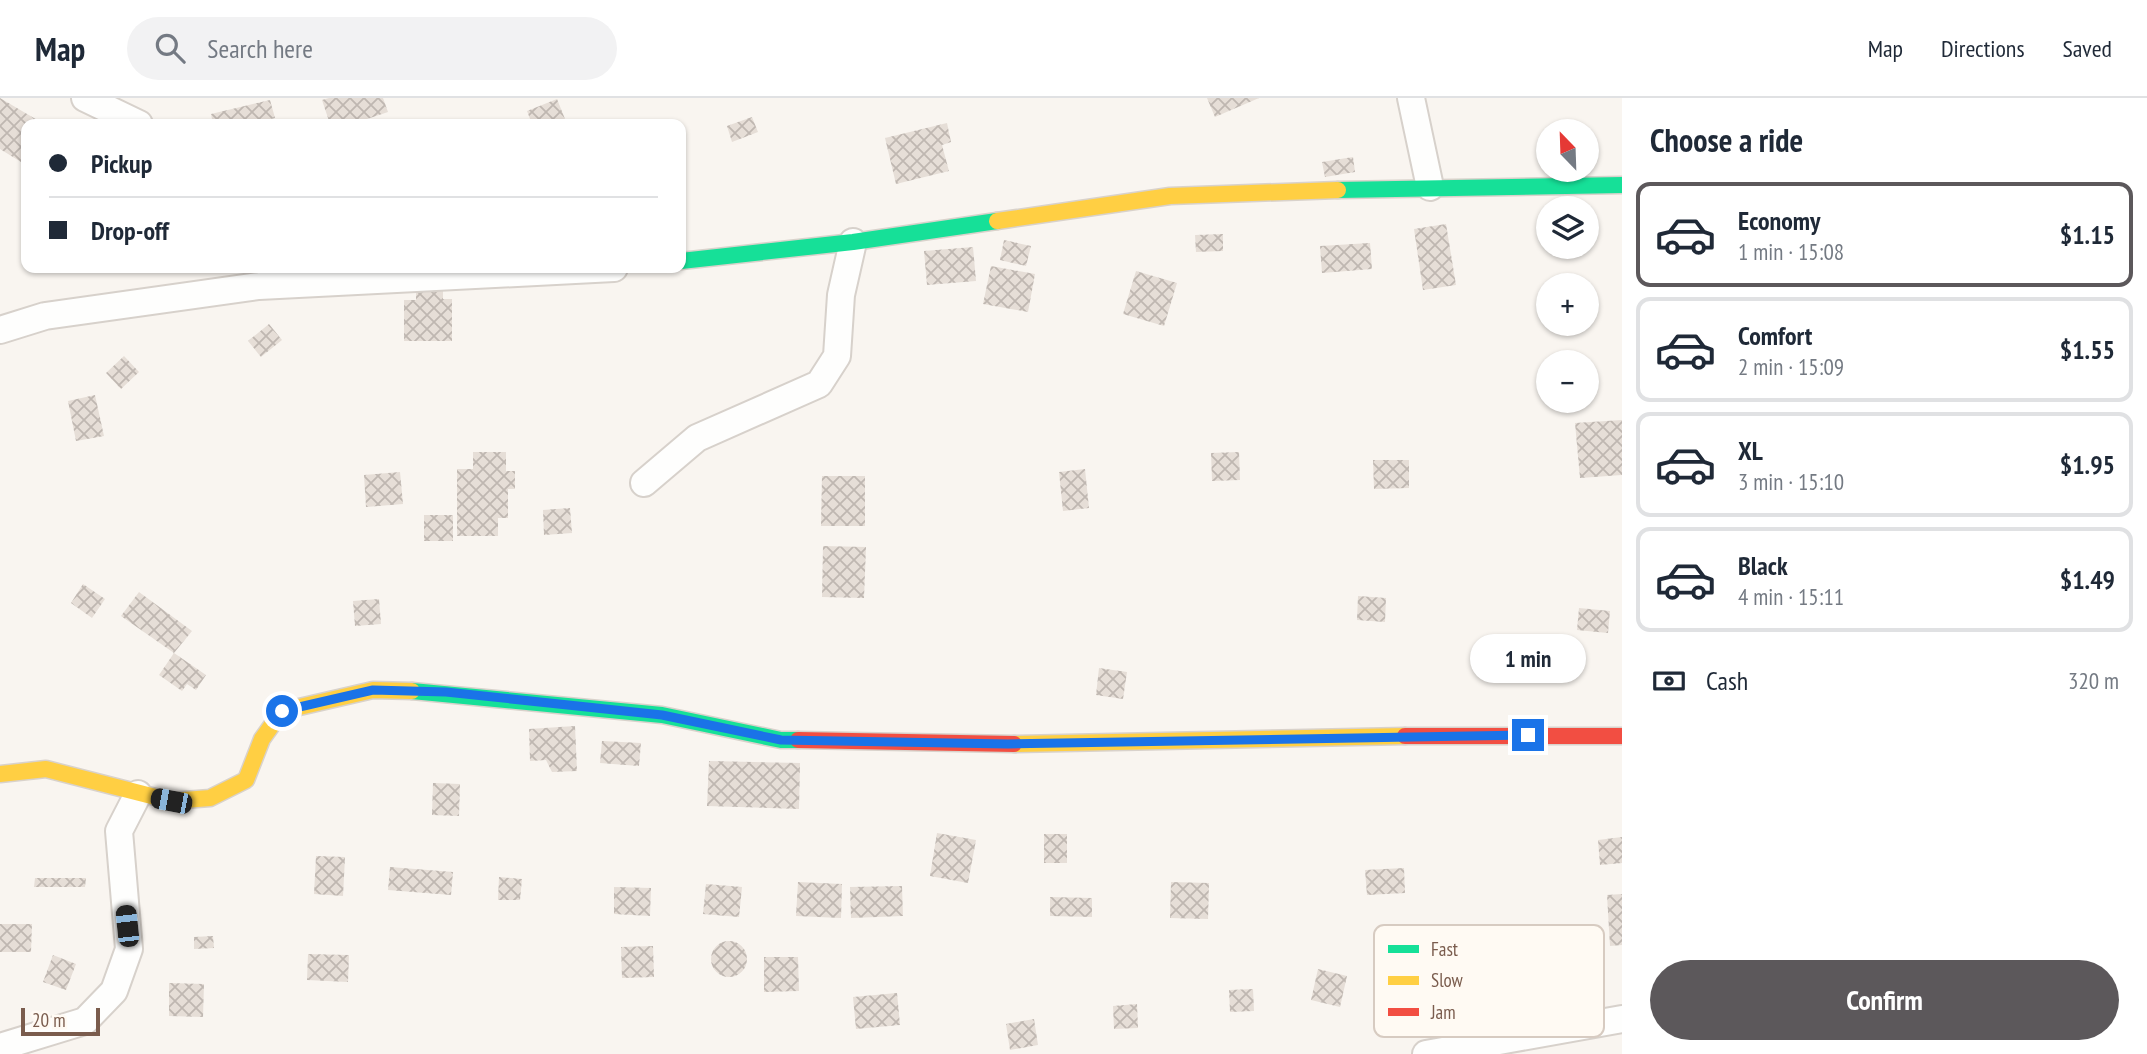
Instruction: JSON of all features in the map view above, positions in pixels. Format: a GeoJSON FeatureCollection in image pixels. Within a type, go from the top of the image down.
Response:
{"type":"FeatureCollection","features":[{"type":"Feature","properties":{"kind":"street"},"geometry":{"type":"LineString","coordinates":[[85,98],[129,119]]}},
{"type":"Feature","properties":{"kind":"street"},"geometry":{"type":"LineString","coordinates":[[1411,98],[1430,187]]}},
{"type":"Feature","properties":{"kind":"street"},"geometry":{"type":"LineString","coordinates":[[686,260],[853,243],[1170,196],[1430,187],[1622,185]]}},
{"type":"Feature","properties":{"kind":"street"},"geometry":{"type":"LineString","coordinates":[[643,484],[697,438],[819,384],[836,356],[841,295],[853,243]]}},
{"type":"Feature","properties":{"kind":"street"},"geometry":{"type":"LineString","coordinates":[[0,330],[45,316],[259,286],[398,273]]}},
{"type":"Feature","properties":{"kind":"street"},"geometry":{"type":"LineString","coordinates":[[0,774],[46,769],[171,801],[210,798],[246,780],[262,739],[282,711],[373,690],[458,693],[662,715],[781,740],[1008,744],[1480,734],[1622,736]]}},
{"type":"Feature","properties":{"kind":"street"},"geometry":{"type":"LineString","coordinates":[[0,1046],[85,1021],[114,991],[129,949],[119,831],[138,794]]}},
{"type":"Feature","properties":{"kind":"street"},"geometry":{"type":"LineString","coordinates":[[1604,1022],[1622,1019]]}},
{"type":"Feature","properties":{"kind":"street"},"geometry":{"type":"LineString","coordinates":[[1426,1054],[1521,1037]]}},
{"type":"Feature","properties":{"kind":"building"},"geometry":{"type":"Polygon","coordinates":[[[0,98],[36,119],[21,119],[21,162],[0,149],[0,98]]]}},
{"type":"Feature","properties":{"kind":"building"},"geometry":{"type":"Polygon","coordinates":[[[383,98],[388,112],[367,119],[328,119],[322,100],[383,98]]]}},
{"type":"Feature","properties":{"kind":"building"},"geometry":{"type":"Polygon","coordinates":[[[1207,98],[1259,98],[1215,117],[1207,98]]]}},
{"type":"Feature","properties":{"kind":"building"},"geometry":{"type":"Polygon","coordinates":[[[557,99],[565,119],[530,119],[527,111],[557,99]]]}},
{"type":"Feature","properties":{"kind":"building"},"geometry":{"type":"Polygon","coordinates":[[[270,100],[275,118],[212,119],[211,114],[270,100]]]}},
{"type":"Feature","properties":{"kind":"building"},"geometry":{"type":"Polygon","coordinates":[[[752,117],[758,132],[732,142],[727,126],[752,117]]]}},
{"type":"Feature","properties":{"kind":"building"},"geometry":{"type":"Polygon","coordinates":[[[947,123],[951,142],[942,145],[949,171],[896,184],[885,138],[947,123]]]}},
{"type":"Feature","properties":{"kind":"building"},"geometry":{"type":"Polygon","coordinates":[[[1353,157],[1355,172],[1325,177],[1322,162],[1353,157]]]}},
{"type":"Feature","properties":{"kind":"building"},"geometry":{"type":"Polygon","coordinates":[[[1446,224],[1456,285],[1423,290],[1414,229],[1446,224]]]}},
{"type":"Feature","properties":{"kind":"building"},"geometry":{"type":"Polygon","coordinates":[[[1223,234],[1223,251],[1196,252],[1195,235],[1223,234]]]}},
{"type":"Feature","properties":{"kind":"building"},"geometry":{"type":"Polygon","coordinates":[[[1004,240],[1031,246],[1026,266],[1000,260],[1004,240]]]}},
{"type":"Feature","properties":{"kind":"building"},"geometry":{"type":"Polygon","coordinates":[[[1370,243],[1372,269],[1322,273],[1320,246],[1370,243]]]}},
{"type":"Feature","properties":{"kind":"building"},"geometry":{"type":"Polygon","coordinates":[[[973,247],[976,281],[927,285],[924,251],[973,247]]]}},
{"type":"Feature","properties":{"kind":"building"},"geometry":{"type":"Polygon","coordinates":[[[991,266],[1035,274],[1028,312],[983,304],[991,266]]]}},
{"type":"Feature","properties":{"kind":"building"},"geometry":{"type":"Polygon","coordinates":[[[1136,271],[1177,283],[1164,326],[1123,314],[1136,271]]]}},
{"type":"Feature","properties":{"kind":"building"},"geometry":{"type":"Polygon","coordinates":[[[416,289],[443,289],[443,299],[452,299],[452,341],[404,341],[404,300],[416,300],[416,289]]]}},
{"type":"Feature","properties":{"kind":"building"},"geometry":{"type":"Polygon","coordinates":[[[269,324],[282,340],[261,357],[248,341],[269,324]]]}},
{"type":"Feature","properties":{"kind":"building"},"geometry":{"type":"Polygon","coordinates":[[[124,356],[139,372],[121,389],[106,373],[124,356]]]}},
{"type":"Feature","properties":{"kind":"building"},"geometry":{"type":"Polygon","coordinates":[[[95,395],[104,436],[76,441],[68,401],[95,395]]]}},
{"type":"Feature","properties":{"kind":"building"},"geometry":{"type":"Polygon","coordinates":[[[1622,420],[1622,475],[1580,478],[1575,423],[1622,420]]]}},
{"type":"Feature","properties":{"kind":"building"},"geometry":{"type":"Polygon","coordinates":[[[473,452],[506,452],[506,471],[515,471],[515,489],[508,489],[508,518],[498,518],[498,536],[457,536],[457,469],[473,469],[473,452]]]}},
{"type":"Feature","properties":{"kind":"building"},"geometry":{"type":"Polygon","coordinates":[[[1239,452],[1240,480],[1212,481],[1211,453],[1239,452]]]}},
{"type":"Feature","properties":{"kind":"building"},"geometry":{"type":"Polygon","coordinates":[[[1373,460],[1409,460],[1409,488],[1374,489],[1373,460]]]}},
{"type":"Feature","properties":{"kind":"building"},"geometry":{"type":"Polygon","coordinates":[[[1085,469],[1089,508],[1063,511],[1059,472],[1085,469]]]}},
{"type":"Feature","properties":{"kind":"building"},"geometry":{"type":"Polygon","coordinates":[[[400,472],[403,504],[366,507],[364,475],[400,472]]]}},
{"type":"Feature","properties":{"kind":"building"},"geometry":{"type":"Polygon","coordinates":[[[822,476],[865,476],[865,526],[821,526],[822,476]]]}},
{"type":"Feature","properties":{"kind":"building"},"geometry":{"type":"Polygon","coordinates":[[[570,508],[572,533],[544,535],[543,510],[570,508]]]}},
{"type":"Feature","properties":{"kind":"building"},"geometry":{"type":"Polygon","coordinates":[[[424,515],[453,515],[453,541],[424,541],[424,515]]]}},
{"type":"Feature","properties":{"kind":"building"},"geometry":{"type":"Polygon","coordinates":[[[823,546],[866,547],[864,598],[822,597],[823,546]]]}},
{"type":"Feature","properties":{"kind":"building"},"geometry":{"type":"Polygon","coordinates":[[[83,584],[105,599],[92,618],[71,603],[83,584]]]}},
{"type":"Feature","properties":{"kind":"building"},"geometry":{"type":"Polygon","coordinates":[[[139,592],[192,631],[174,653],[121,616],[139,592]]]}},
{"type":"Feature","properties":{"kind":"building"},"geometry":{"type":"Polygon","coordinates":[[[1358,596],[1386,598],[1385,622],[1357,620],[1358,596]]]}},
{"type":"Feature","properties":{"kind":"building"},"geometry":{"type":"Polygon","coordinates":[[[379,599],[381,624],[355,626],[353,601],[379,599]]]}},
{"type":"Feature","properties":{"kind":"building"},"geometry":{"type":"Polygon","coordinates":[[[1579,608],[1610,611],[1608,633],[1577,630],[1579,608]]]}},
{"type":"Feature","properties":{"kind":"building"},"geometry":{"type":"Polygon","coordinates":[[[174,653],[206,675],[196,690],[187,684],[182,691],[159,675],[174,653]]]}},
{"type":"Feature","properties":{"kind":"building"},"geometry":{"type":"Polygon","coordinates":[[[1099,668],[1127,672],[1123,699],[1096,695],[1099,668]]]}},
{"type":"Feature","properties":{"kind":"building"},"geometry":{"type":"Polygon","coordinates":[[[575,726],[577,771],[552,772],[546,760],[530,761],[529,729],[575,726]]]}},
{"type":"Feature","properties":{"kind":"building"},"geometry":{"type":"Polygon","coordinates":[[[602,741],[641,743],[639,766],[600,763],[602,741]]]}},
{"type":"Feature","properties":{"kind":"building"},"geometry":{"type":"Polygon","coordinates":[[[709,761],[800,763],[799,809],[707,806],[709,761]]]}},
{"type":"Feature","properties":{"kind":"building"},"geometry":{"type":"Polygon","coordinates":[[[433,783],[460,784],[459,816],[432,815],[433,783]]]}},
{"type":"Feature","properties":{"kind":"building"},"geometry":{"type":"Polygon","coordinates":[[[937,833],[976,840],[968,883],[930,876],[937,833]]]}},
{"type":"Feature","properties":{"kind":"building"},"geometry":{"type":"Polygon","coordinates":[[[1044,834],[1067,834],[1067,863],[1044,863],[1044,834]]]}},
{"type":"Feature","properties":{"kind":"building"},"geometry":{"type":"Polygon","coordinates":[[[1622,837],[1622,863],[1600,865],[1598,840],[1622,837]]]}},
{"type":"Feature","properties":{"kind":"building"},"geometry":{"type":"Polygon","coordinates":[[[316,856],[345,857],[343,896],[314,894],[316,856]]]}},
{"type":"Feature","properties":{"kind":"building"},"geometry":{"type":"Polygon","coordinates":[[[390,867],[453,872],[451,895],[388,890],[390,867]]]}},
{"type":"Feature","properties":{"kind":"building"},"geometry":{"type":"Polygon","coordinates":[[[1404,868],[1405,893],[1367,895],[1365,870],[1404,868]]]}},
{"type":"Feature","properties":{"kind":"building"},"geometry":{"type":"Polygon","coordinates":[[[499,877],[522,879],[520,900],[498,900],[499,877]]]}},
{"type":"Feature","properties":{"kind":"building"},"geometry":{"type":"Polygon","coordinates":[[[35,878],[86,878],[85,887],[34,887],[35,878]]]}},
{"type":"Feature","properties":{"kind":"building"},"geometry":{"type":"Polygon","coordinates":[[[798,882],[842,884],[841,918],[796,916],[798,882]]]}},
{"type":"Feature","properties":{"kind":"building"},"geometry":{"type":"Polygon","coordinates":[[[1171,882],[1209,883],[1208,919],[1170,918],[1171,882]]]}},
{"type":"Feature","properties":{"kind":"building"},"geometry":{"type":"Polygon","coordinates":[[[706,884],[742,887],[739,917],[703,914],[706,884]]]}},
{"type":"Feature","properties":{"kind":"building"},"geometry":{"type":"Polygon","coordinates":[[[902,886],[903,916],[851,918],[850,887],[902,886]]]}},
{"type":"Feature","properties":{"kind":"building"},"geometry":{"type":"Polygon","coordinates":[[[614,887],[651,888],[650,916],[614,914],[614,887]]]}},
{"type":"Feature","properties":{"kind":"building"},"geometry":{"type":"Polygon","coordinates":[[[1622,894],[1622,945],[1610,946],[1607,895],[1622,894]]]}},
{"type":"Feature","properties":{"kind":"building"},"geometry":{"type":"Polygon","coordinates":[[[1050,897],[1092,898],[1092,917],[1050,916],[1050,897]]]}},
{"type":"Feature","properties":{"kind":"building"},"geometry":{"type":"Polygon","coordinates":[[[0,924],[32,924],[31,952],[0,952],[0,924]]]}},
{"type":"Feature","properties":{"kind":"building"},"geometry":{"type":"Polygon","coordinates":[[[213,936],[214,948],[194,949],[194,937],[213,936]]]}},
{"type":"Feature","properties":{"kind":"building"},"geometry":{"type":"Polygon","coordinates":[[[729,941],[742,946],[747,959],[742,972],[729,977],[716,972],[711,959],[716,946],[729,941]]]}},
{"type":"Feature","properties":{"kind":"building"},"geometry":{"type":"Polygon","coordinates":[[[653,946],[654,977],[622,978],[621,947],[653,946]]]}},
{"type":"Feature","properties":{"kind":"building"},"geometry":{"type":"Polygon","coordinates":[[[308,954],[349,955],[348,982],[307,980],[308,954]]]}},
{"type":"Feature","properties":{"kind":"building"},"geometry":{"type":"Polygon","coordinates":[[[53,955],[76,964],[66,990],[43,982],[53,955]]]}},
{"type":"Feature","properties":{"kind":"building"},"geometry":{"type":"Polygon","coordinates":[[[764,957],[798,957],[799,991],[764,992],[764,957]]]}},
{"type":"Feature","properties":{"kind":"building"},"geometry":{"type":"Polygon","coordinates":[[[1318,969],[1347,976],[1340,1007],[1311,1000],[1318,969]]]}},
{"type":"Feature","properties":{"kind":"building"},"geometry":{"type":"Polygon","coordinates":[[[169,983],[204,984],[203,1017],[169,1016],[169,983]]]}},
{"type":"Feature","properties":{"kind":"building"},"geometry":{"type":"Polygon","coordinates":[[[1253,989],[1254,1011],[1230,1012],[1229,990],[1253,989]]]}},
{"type":"Feature","properties":{"kind":"building"},"geometry":{"type":"Polygon","coordinates":[[[897,993],[900,1025],[856,1029],[853,997],[897,993]]]}},
{"type":"Feature","properties":{"kind":"building"},"geometry":{"type":"Polygon","coordinates":[[[1137,1004],[1138,1028],[1114,1029],[1113,1006],[1137,1004]]]}},
{"type":"Feature","properties":{"kind":"building"},"geometry":{"type":"Polygon","coordinates":[[[1034,1019],[1038,1045],[1010,1050],[1006,1024],[1034,1019]]]}},
{"type":"Feature","properties":{"kind":"traffic: fast"},"geometry":{"type":"LineString","coordinates":[[1338,190],[1622,185]]}},
{"type":"Feature","properties":{"kind":"traffic: fast"},"geometry":{"type":"LineString","coordinates":[[686,260],[853,242],[997,221]]}},
{"type":"Feature","properties":{"kind":"traffic: fast"},"geometry":{"type":"LineString","coordinates":[[412,691],[662,715],[781,740],[798,740]]}},
{"type":"Feature","properties":{"kind":"traffic: slow"},"geometry":{"type":"LineString","coordinates":[[997,221],[1170,196],[1338,190]]}},
{"type":"Feature","properties":{"kind":"traffic: slow"},"geometry":{"type":"LineString","coordinates":[[0,774],[46,769],[171,801],[210,798],[246,780],[262,739],[282,711],[373,690],[412,691]]}},
{"type":"Feature","properties":{"kind":"traffic: slow"},"geometry":{"type":"LineString","coordinates":[[1014,744],[1405,736]]}},
{"type":"Feature","properties":{"kind":"traffic: jam"},"geometry":{"type":"LineString","coordinates":[[1405,736],[1622,736]]}},
{"type":"Feature","properties":{"kind":"traffic: jam"},"geometry":{"type":"LineString","coordinates":[[798,740],[1014,744]]}},
{"type":"Feature","properties":{"kind":"route"},"geometry":{"type":"LineString","coordinates":[[282,711],[373,690],[446,692],[662,715],[781,740],[1008,744],[1528,735]]}}]}
